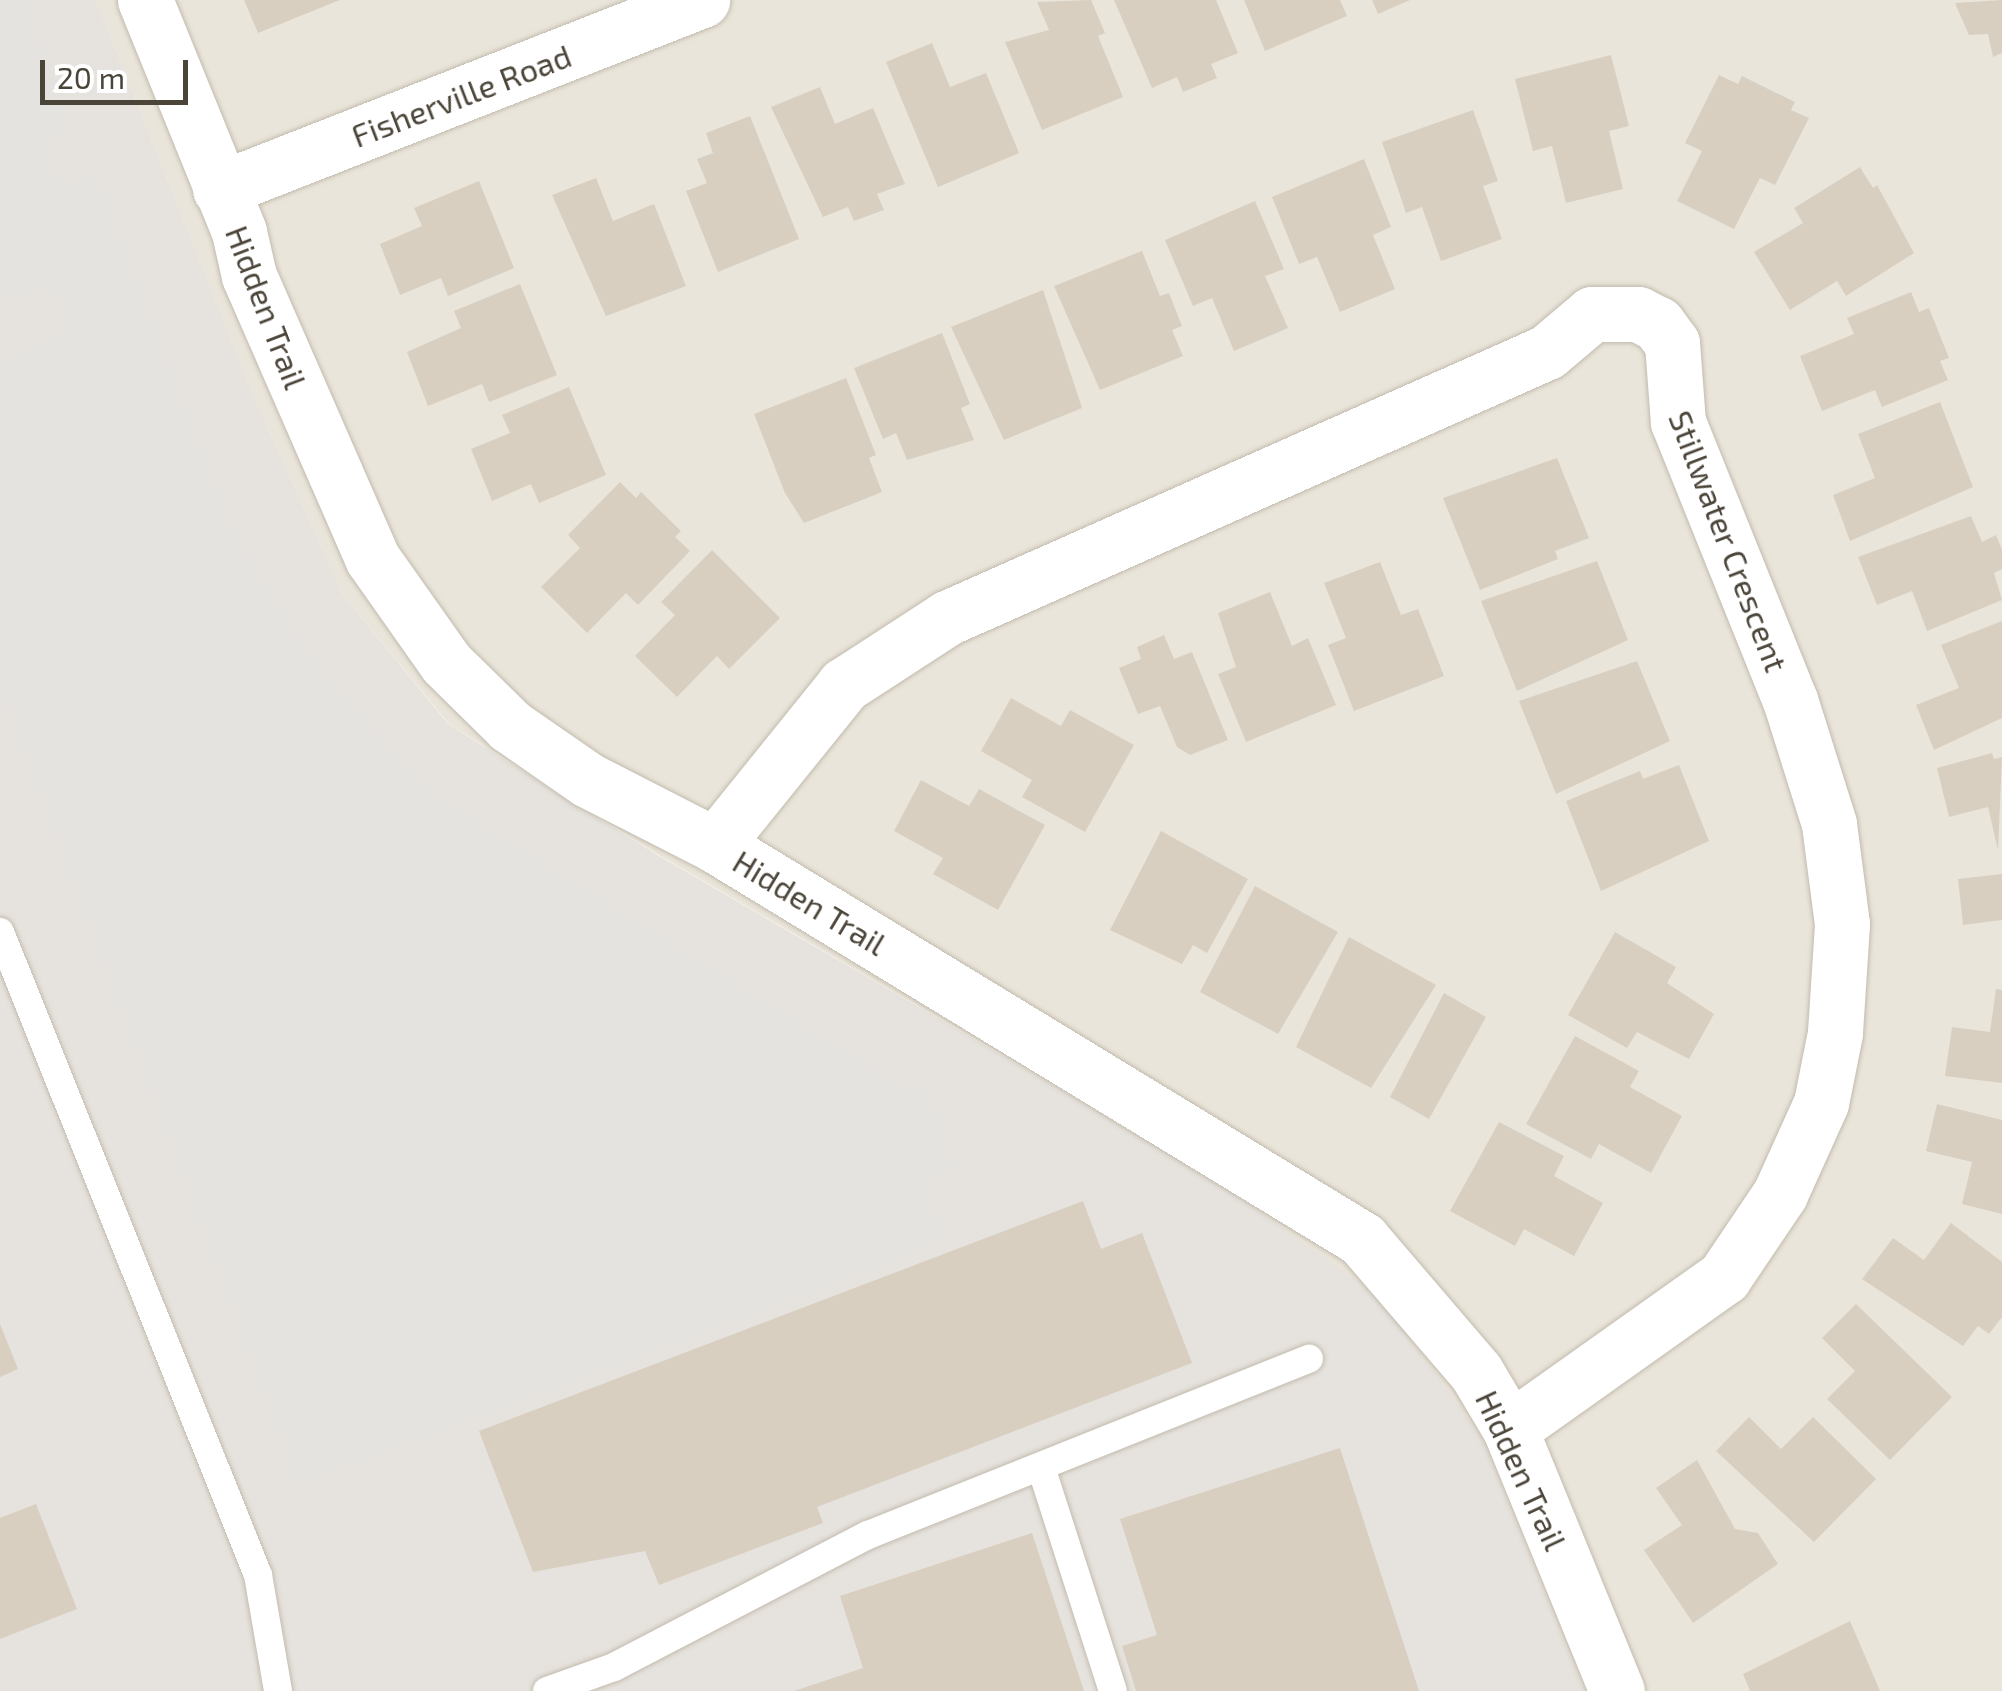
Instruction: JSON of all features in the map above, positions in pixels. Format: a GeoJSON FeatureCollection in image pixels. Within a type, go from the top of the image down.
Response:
{"type":"FeatureCollection","features":[{"type":"Feature","properties":{"kind":"street","name":"Hidden Trail"},"geometry":{"type":"LineString","coordinates":[[144,0],[220,189],[249,276],[372,558],[422,636],[510,726],[588,780],[715,845],[1362,1239],[1476,1372],[1510,1429],[1618,1691]]}},
{"type":"Feature","properties":{"kind":"street","name":"Fisherville Road"},"geometry":{"type":"LineString","coordinates":[[220,189],[702,0]]}},
{"type":"Feature","properties":{"kind":"street","name":"Stillwater Crescent"},"geometry":{"type":"LineString","coordinates":[[715,845],[844,685],[948,618],[1547,352],[1592,314],[1638,314],[1658,324],[1672,343],[1678,422],[1790,700],[1829,824],[1842,924],[1835,1033],[1821,1102],[1780,1194],[1724,1277],[1510,1429]]}},
{"type":"Feature","properties":{"kind":"lane"},"geometry":{"type":"LineString","coordinates":[[0,932],[258,1576],[278,1691]]}},
{"type":"Feature","properties":{"kind":"lane"},"geometry":{"type":"LineString","coordinates":[[547,1691],[614,1667],[868,1535],[1308,1359]]}},
{"type":"Feature","properties":{"kind":"lane"},"geometry":{"type":"LineString","coordinates":[[1042,1466],[1113,1691]]}},
{"type":"Feature","properties":{"kind":"shaded area"},"geometry":{"type":"Polygon","coordinates":[[[0,0],[96,0],[257,404],[343,595],[448,724],[659,856],[1206,1174],[1377,1295],[1482,1438],[1584,1691],[0,1691],[0,0]]]}},
{"type":"Feature","properties":{"kind":"shaded area"},"geometry":{"type":"Polygon","coordinates":[[[0,0],[24,0],[72,129],[46,146],[61,187],[96,174],[229,524],[304,649],[428,791],[911,1092],[929,1091],[957,1170],[927,1180],[942,1242],[298,1484],[0,687],[0,361],[70,329],[51,283],[0,301],[0,0]]]}},
{"type":"Feature","properties":{"kind":"shaded area"},"geometry":{"type":"Polygon","coordinates":[[[96,0],[2002,0],[2002,1691],[1584,1691],[1482,1438],[1206,1174],[659,855],[449,724],[343,595],[257,404],[96,0]]]}},
{"type":"Feature","properties":{"kind":"building"},"geometry":{"type":"Polygon","coordinates":[[[244,0],[340,0],[258,33],[244,0]]]}},
{"type":"Feature","properties":{"kind":"building"},"geometry":{"type":"Polygon","coordinates":[[[1091,0],[1105,33],[1098,36],[1123,97],[1042,130],[1005,42],[1049,30],[1037,2],[1091,0]]]}},
{"type":"Feature","properties":{"kind":"building"},"geometry":{"type":"Polygon","coordinates":[[[1114,0],[1216,0],[1238,53],[1211,64],[1217,78],[1183,92],[1177,77],[1152,88],[1114,0]]]}},
{"type":"Feature","properties":{"kind":"building"},"geometry":{"type":"Polygon","coordinates":[[[1244,0],[1340,0],[1347,16],[1265,51],[1244,0]]]}},
{"type":"Feature","properties":{"kind":"building"},"geometry":{"type":"Polygon","coordinates":[[[1372,0],[1410,0],[1378,14],[1372,0]]]}},
{"type":"Feature","properties":{"kind":"building"},"geometry":{"type":"Polygon","coordinates":[[[2002,0],[2002,53],[1993,57],[1988,34],[1969,35],[1955,3],[2002,0]]]}},
{"type":"Feature","properties":{"kind":"building"},"geometry":{"type":"Polygon","coordinates":[[[932,43],[950,87],[986,73],[1019,153],[938,187],[886,62],[932,43]]]}},
{"type":"Feature","properties":{"kind":"building"},"geometry":{"type":"Polygon","coordinates":[[[1611,55],[1629,126],[1609,131],[1623,189],[1566,203],[1552,146],[1533,151],[1515,79],[1611,55]]]}},
{"type":"Feature","properties":{"kind":"building"},"geometry":{"type":"Polygon","coordinates":[[[1719,75],[1738,84],[1742,76],[1795,102],[1791,110],[1809,118],[1775,185],[1760,178],[1734,229],[1677,201],[1702,151],[1685,143],[1719,75]]]}},
{"type":"Feature","properties":{"kind":"building"},"geometry":{"type":"Polygon","coordinates":[[[820,87],[835,124],[873,108],[905,184],[877,194],[884,210],[854,221],[848,207],[823,217],[771,107],[820,87]]]}},
{"type":"Feature","properties":{"kind":"building"},"geometry":{"type":"Polygon","coordinates":[[[1473,110],[1498,181],[1483,186],[1502,239],[1441,261],[1422,207],[1406,213],[1382,142],[1473,110]]]}},
{"type":"Feature","properties":{"kind":"building"},"geometry":{"type":"Polygon","coordinates":[[[750,116],[799,239],[718,272],[686,191],[707,183],[697,159],[713,153],[706,133],[750,116]]]}},
{"type":"Feature","properties":{"kind":"building"},"geometry":{"type":"Polygon","coordinates":[[[1364,159],[1391,227],[1373,235],[1395,289],[1340,312],[1317,257],[1299,264],[1272,197],[1364,159]]]}},
{"type":"Feature","properties":{"kind":"building"},"geometry":{"type":"Polygon","coordinates":[[[1860,167],[1873,188],[1877,185],[1914,253],[1846,296],[1837,281],[1790,310],[1754,252],[1803,223],[1794,208],[1860,167]]]}},
{"type":"Feature","properties":{"kind":"building"},"geometry":{"type":"Polygon","coordinates":[[[596,178],[613,221],[654,204],[686,286],[606,316],[552,195],[596,178]]]}},
{"type":"Feature","properties":{"kind":"building"},"geometry":{"type":"Polygon","coordinates":[[[479,181],[514,268],[448,296],[441,278],[400,295],[380,244],[422,226],[414,208],[479,181]]]}},
{"type":"Feature","properties":{"kind":"building"},"geometry":{"type":"Polygon","coordinates":[[[1255,201],[1284,269],[1265,276],[1288,328],[1234,351],[1212,298],[1193,306],[1165,240],[1255,201]]]}},
{"type":"Feature","properties":{"kind":"building"},"geometry":{"type":"Polygon","coordinates":[[[1142,251],[1160,296],[1169,293],[1182,326],[1172,330],[1183,356],[1100,390],[1054,286],[1142,251]]]}},
{"type":"Feature","properties":{"kind":"building"},"geometry":{"type":"Polygon","coordinates":[[[520,284],[557,375],[489,402],[482,384],[428,406],[407,352],[461,328],[454,311],[520,284]]]}},
{"type":"Feature","properties":{"kind":"building"},"geometry":{"type":"Polygon","coordinates":[[[1043,290],[1082,408],[1004,440],[951,327],[1043,290]]]}},
{"type":"Feature","properties":{"kind":"building"},"geometry":{"type":"Polygon","coordinates":[[[1911,292],[1919,312],[1929,308],[1949,358],[1940,361],[1948,380],[1882,407],[1875,390],[1822,411],[1800,356],[1854,334],[1847,318],[1911,292]]]}},
{"type":"Feature","properties":{"kind":"building"},"geometry":{"type":"Polygon","coordinates":[[[942,333],[970,404],[961,408],[974,440],[907,460],[896,433],[883,439],[854,368],[942,333]]]}},
{"type":"Feature","properties":{"kind":"building"},"geometry":{"type":"Polygon","coordinates":[[[846,378],[876,455],[869,458],[882,492],[804,523],[785,493],[754,414],[846,378]]]}},
{"type":"Feature","properties":{"kind":"building"},"geometry":{"type":"Polygon","coordinates":[[[569,387],[606,475],[539,503],[531,484],[492,501],[471,449],[510,433],[502,415],[569,387]]]}},
{"type":"Feature","properties":{"kind":"building"},"geometry":{"type":"Polygon","coordinates":[[[1940,402],[1973,487],[1850,541],[1833,495],[1875,478],[1858,434],[1940,402]]]}},
{"type":"Feature","properties":{"kind":"building"},"geometry":{"type":"Polygon","coordinates":[[[1557,458],[1589,538],[1555,551],[1558,559],[1480,590],[1443,498],[1557,458]]]}},
{"type":"Feature","properties":{"kind":"building"},"geometry":{"type":"Polygon","coordinates":[[[620,482],[636,498],[641,492],[681,531],[675,537],[690,551],[638,605],[626,593],[587,633],[541,587],[580,548],[568,535],[620,482]]]}},
{"type":"Feature","properties":{"kind":"building"},"geometry":{"type":"Polygon","coordinates":[[[1971,516],[1982,542],[1996,535],[2002,550],[2002,569],[1994,573],[2002,600],[1927,631],[1912,591],[1877,605],[1858,557],[1971,516]]]}},
{"type":"Feature","properties":{"kind":"building"},"geometry":{"type":"Polygon","coordinates":[[[712,550],[780,618],[729,669],[717,656],[677,697],[635,656],[675,615],[661,602],[712,550]]]}},
{"type":"Feature","properties":{"kind":"building"},"geometry":{"type":"Polygon","coordinates":[[[1597,561],[1628,640],[1517,691],[1481,601],[1597,561]]]}},
{"type":"Feature","properties":{"kind":"building"},"geometry":{"type":"Polygon","coordinates":[[[1380,562],[1401,615],[1418,609],[1444,676],[1354,711],[1328,645],[1346,638],[1324,583],[1380,562]]]}},
{"type":"Feature","properties":{"kind":"building"},"geometry":{"type":"Polygon","coordinates":[[[1270,592],[1292,646],[1308,638],[1336,705],[1246,742],[1218,674],[1236,667],[1218,613],[1270,592]]]}},
{"type":"Feature","properties":{"kind":"building"},"geometry":{"type":"Polygon","coordinates":[[[2002,621],[2002,718],[1934,750],[1916,705],[1959,688],[1941,645],[2002,621]]]}},
{"type":"Feature","properties":{"kind":"building"},"geometry":{"type":"Polygon","coordinates":[[[1164,635],[1174,659],[1192,652],[1228,740],[1190,755],[1177,747],[1160,706],[1138,714],[1119,668],[1141,659],[1137,647],[1164,635]]]}},
{"type":"Feature","properties":{"kind":"building"},"geometry":{"type":"Polygon","coordinates":[[[1637,661],[1670,741],[1556,794],[1519,701],[1637,661]]]}},
{"type":"Feature","properties":{"kind":"building"},"geometry":{"type":"Polygon","coordinates":[[[1011,698],[1061,726],[1070,710],[1134,745],[1085,832],[1022,797],[1032,780],[981,751],[1011,698]]]}},
{"type":"Feature","properties":{"kind":"building"},"geometry":{"type":"Polygon","coordinates":[[[1992,753],[1994,759],[2002,757],[1998,850],[1988,807],[1949,817],[1937,768],[1992,753]]]}},
{"type":"Feature","properties":{"kind":"building"},"geometry":{"type":"Polygon","coordinates":[[[1679,765],[1709,841],[1601,891],[1566,801],[1640,771],[1643,779],[1679,765]]]}},
{"type":"Feature","properties":{"kind":"building"},"geometry":{"type":"Polygon","coordinates":[[[921,780],[969,806],[979,789],[1045,825],[998,910],[933,874],[943,858],[894,831],[921,780]]]}},
{"type":"Feature","properties":{"kind":"building"},"geometry":{"type":"Polygon","coordinates":[[[1161,831],[1248,879],[1207,953],[1193,945],[1182,964],[1110,930],[1161,831]]]}},
{"type":"Feature","properties":{"kind":"building"},"geometry":{"type":"Polygon","coordinates":[[[2002,874],[2002,920],[1963,925],[1958,879],[2002,874]]]}},
{"type":"Feature","properties":{"kind":"building"},"geometry":{"type":"Polygon","coordinates":[[[1255,886],[1338,932],[1278,1034],[1200,992],[1255,886]]]}},
{"type":"Feature","properties":{"kind":"building"},"geometry":{"type":"Polygon","coordinates":[[[1615,932],[1676,967],[1667,983],[1714,1014],[1689,1059],[1637,1032],[1627,1048],[1568,1015],[1615,932]]]}},
{"type":"Feature","properties":{"kind":"building"},"geometry":{"type":"Polygon","coordinates":[[[1349,937],[1436,985],[1371,1088],[1296,1047],[1349,937]]]}},
{"type":"Feature","properties":{"kind":"building"},"geometry":{"type":"Polygon","coordinates":[[[1996,989],[2002,990],[2002,1083],[1945,1076],[1952,1027],[1990,1032],[1996,989]]]}},
{"type":"Feature","properties":{"kind":"building"},"geometry":{"type":"Polygon","coordinates":[[[1444,993],[1486,1017],[1429,1119],[1390,1097],[1444,993]]]}},
{"type":"Feature","properties":{"kind":"building"},"geometry":{"type":"Polygon","coordinates":[[[1575,1036],[1639,1071],[1630,1087],[1682,1116],[1651,1173],[1599,1144],[1591,1159],[1526,1124],[1575,1036]]]}},
{"type":"Feature","properties":{"kind":"building"},"geometry":{"type":"Polygon","coordinates":[[[1937,1104],[2002,1120],[2002,1214],[1962,1204],[1972,1162],[1926,1151],[1937,1104]]]}},
{"type":"Feature","properties":{"kind":"building"},"geometry":{"type":"Polygon","coordinates":[[[1499,1122],[1564,1156],[1554,1176],[1603,1203],[1574,1256],[1524,1229],[1515,1246],[1450,1211],[1499,1122]]]}},
{"type":"Feature","properties":{"kind":"building"},"geometry":{"type":"Polygon","coordinates":[[[1083,1201],[1101,1249],[1142,1233],[1192,1363],[817,1507],[823,1523],[659,1585],[645,1551],[533,1572],[479,1431],[1083,1201]]]}},
{"type":"Feature","properties":{"kind":"building"},"geometry":{"type":"Polygon","coordinates":[[[1951,1223],[2002,1262],[2002,1317],[1989,1334],[1978,1326],[1963,1346],[1862,1279],[1893,1238],[1924,1260],[1951,1223]]]}},
{"type":"Feature","properties":{"kind":"building"},"geometry":{"type":"Polygon","coordinates":[[[1856,1304],[1952,1397],[1890,1460],[1827,1399],[1855,1371],[1822,1338],[1856,1304]]]}},
{"type":"Feature","properties":{"kind":"building"},"geometry":{"type":"Polygon","coordinates":[[[0,1324],[18,1369],[0,1377],[0,1324]]]}},
{"type":"Feature","properties":{"kind":"building"},"geometry":{"type":"Polygon","coordinates":[[[1749,1417],[1781,1449],[1813,1417],[1876,1479],[1814,1542],[1716,1451],[1749,1417]]]}},
{"type":"Feature","properties":{"kind":"building"},"geometry":{"type":"Polygon","coordinates":[[[1340,1448],[1419,1691],[1136,1691],[1122,1646],[1157,1635],[1120,1519],[1340,1448]]]}},
{"type":"Feature","properties":{"kind":"building"},"geometry":{"type":"Polygon","coordinates":[[[1697,1460],[1735,1529],[1758,1533],[1778,1564],[1693,1623],[1644,1550],[1682,1525],[1656,1488],[1697,1460]]]}},
{"type":"Feature","properties":{"kind":"building"},"geometry":{"type":"Polygon","coordinates":[[[36,1504],[77,1609],[0,1639],[0,1518],[36,1504]]]}},
{"type":"Feature","properties":{"kind":"building"},"geometry":{"type":"Polygon","coordinates":[[[1032,1533],[1084,1691],[794,1691],[863,1668],[840,1596],[1032,1533]]]}},
{"type":"Feature","properties":{"kind":"building"},"geometry":{"type":"Polygon","coordinates":[[[1850,1621],[1880,1691],[1750,1691],[1743,1674],[1850,1621]]]}}]}
